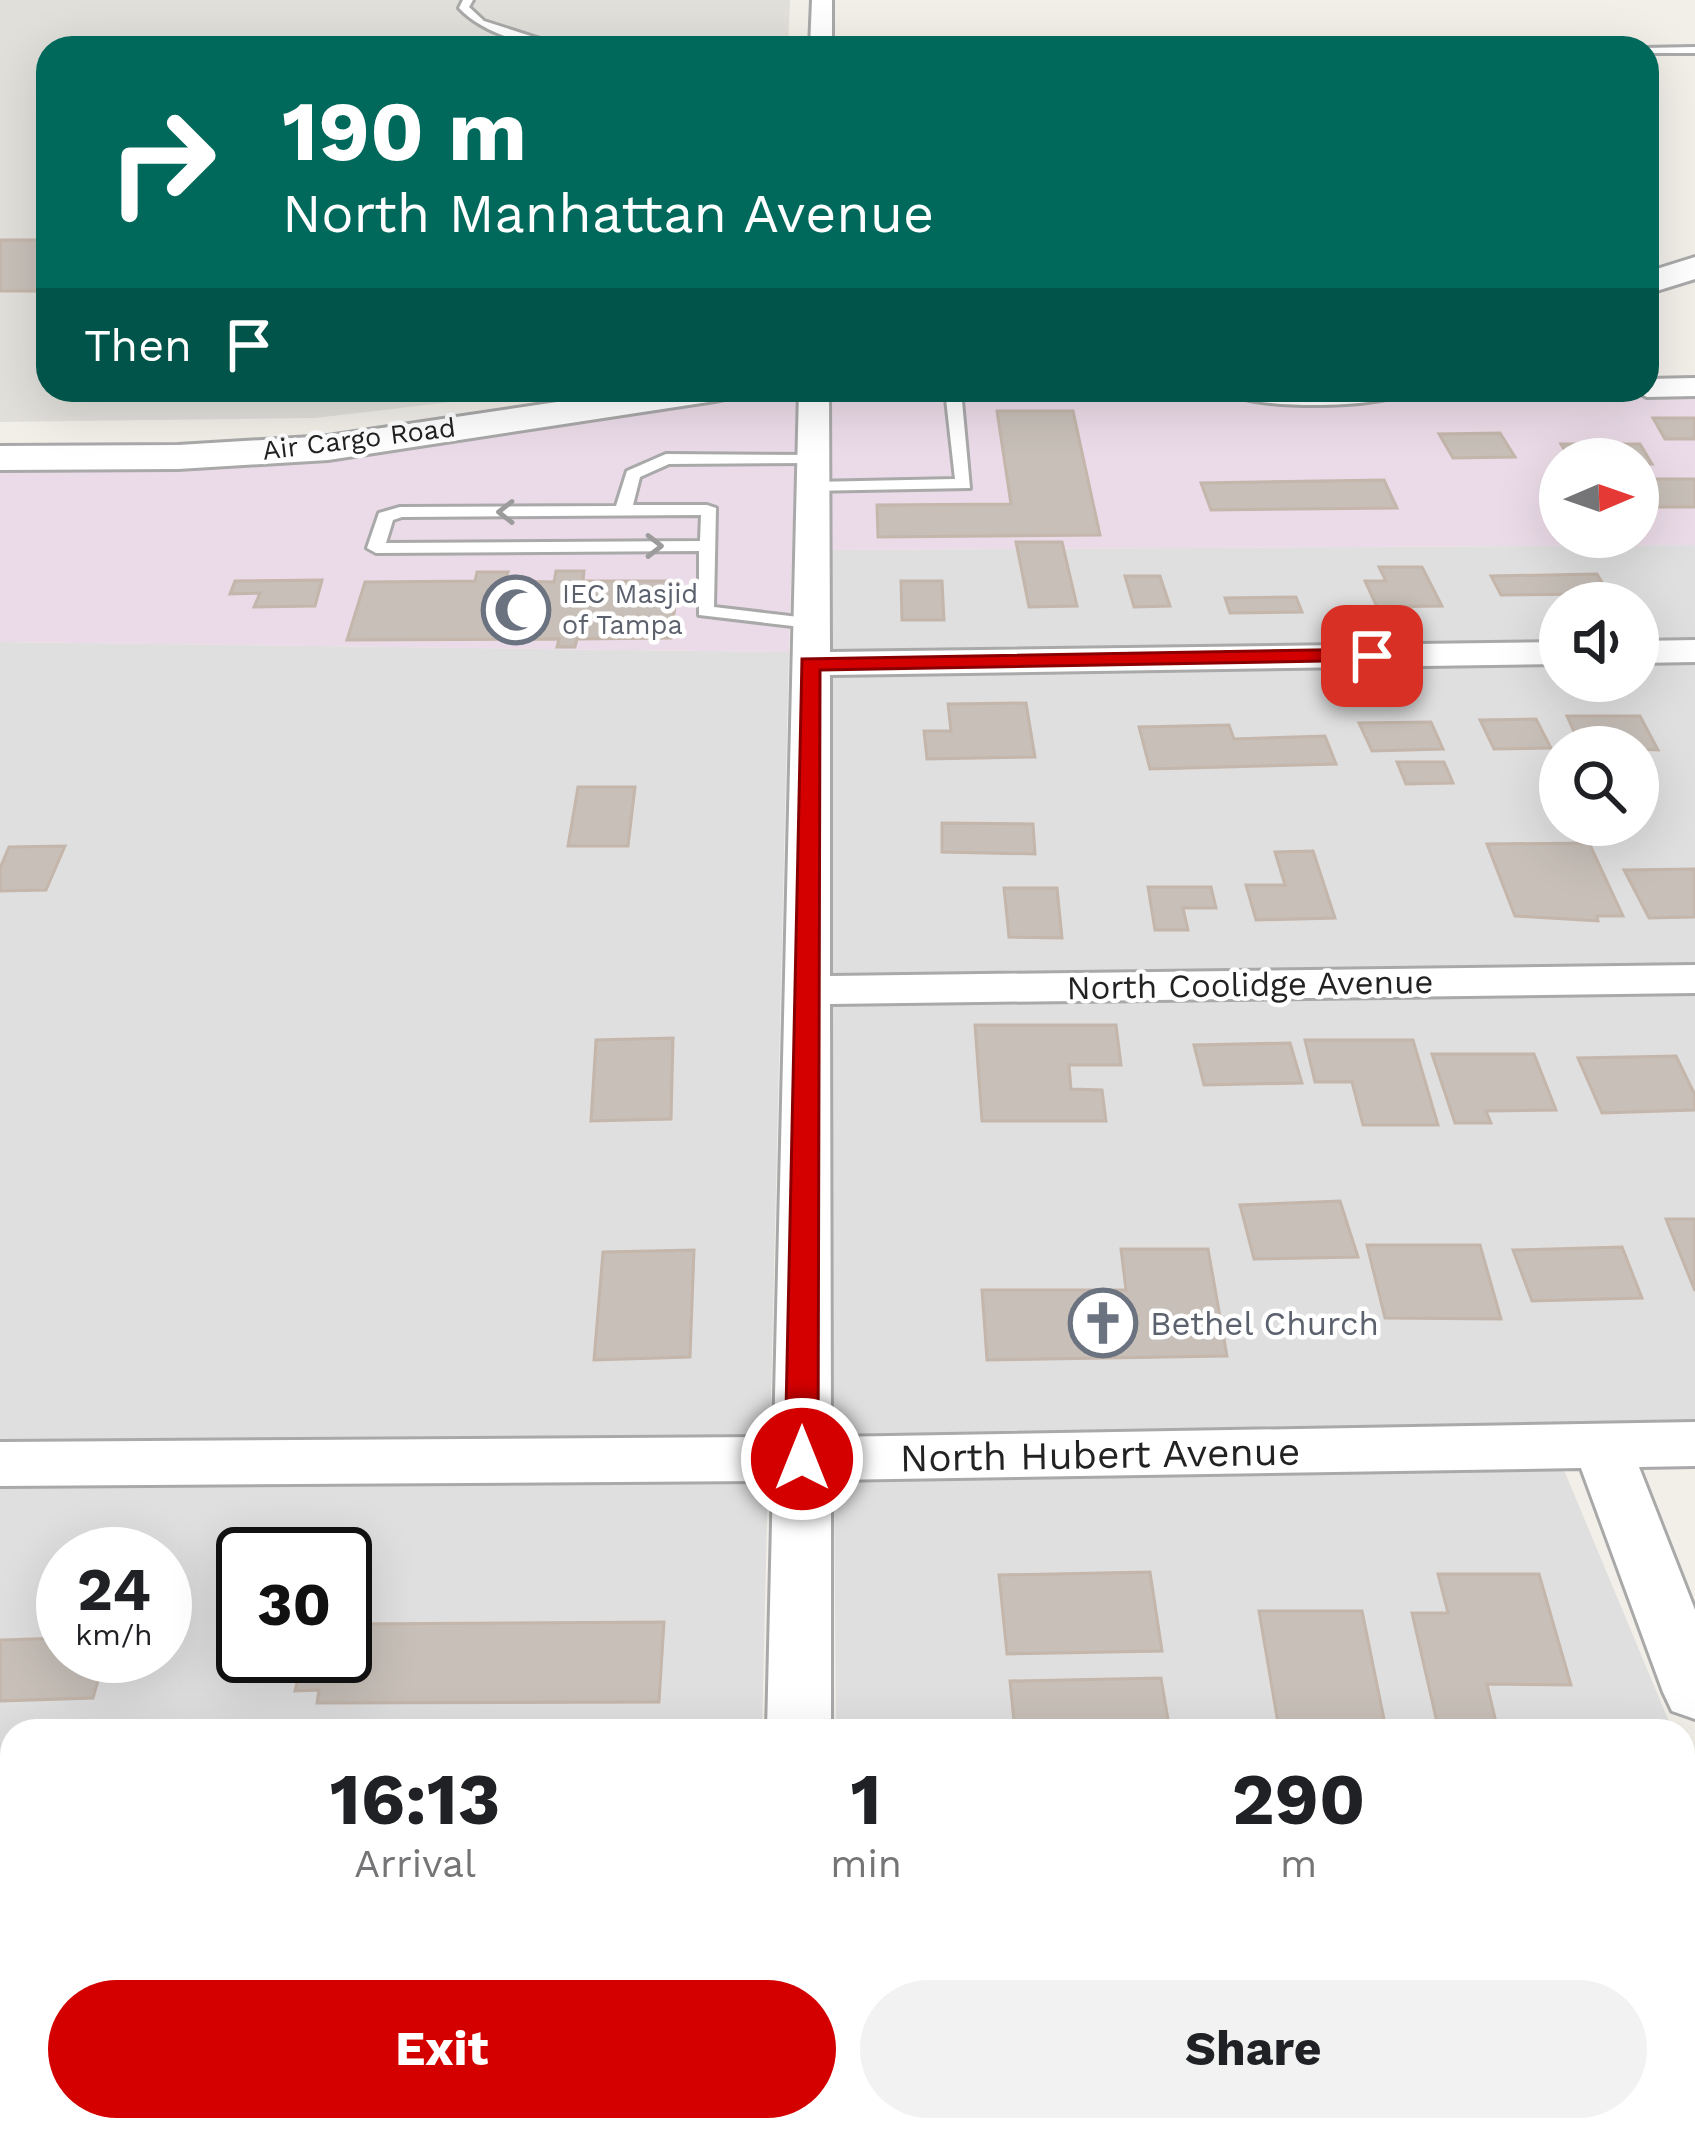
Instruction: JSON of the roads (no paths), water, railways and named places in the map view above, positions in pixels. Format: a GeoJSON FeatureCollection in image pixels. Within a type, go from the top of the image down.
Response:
{"type":"FeatureCollection","features":[{"type":"Feature","properties":{"kind":"street"},"geometry":{"type":"LineString","coordinates":[[821,36],[822,0]]}},
{"type":"Feature","properties":{"kind":"street"},"geometry":{"type":"LineString","coordinates":[[1659,250],[1695,239]]}},
{"type":"Feature","properties":{"kind":"street"},"geometry":{"type":"LineString","coordinates":[[1659,280],[1695,267]]}},
{"type":"Feature","properties":{"kind":"street"},"geometry":{"type":"LineString","coordinates":[[1659,388],[1695,388]]}},
{"type":"Feature","properties":{"kind":"street","name":"Air Cargo Road"},"geometry":{"type":"LineString","coordinates":[[0,458],[178,458],[328,448],[635,402]]}},
{"type":"Feature","properties":{"kind":"street"},"geometry":{"type":"LineString","coordinates":[[799,1719],[814,402]]}},
{"type":"Feature","properties":{"kind":"street"},"geometry":{"type":"LineString","coordinates":[[810,643],[1539,653]]}},
{"type":"Feature","properties":{"kind":"street"},"geometry":{"type":"LineString","coordinates":[[1659,652],[1695,651]]}},
{"type":"Feature","properties":{"kind":"street","name":"North Coolidge Avenue"},"geometry":{"type":"LineString","coordinates":[[806,990],[1695,979]]}},
{"type":"Feature","properties":{"kind":"street","name":"North Hubert Avenue"},"geometry":{"type":"LineString","coordinates":[[0,1464],[802,1459],[1695,1444]]}},
{"type":"Feature","properties":{"kind":"street"},"geometry":{"type":"LineString","coordinates":[[1602,1445],[1695,1692]]}},
{"type":"Feature","properties":{"kind":"lane"},"geometry":{"type":"LineString","coordinates":[[468,0],[464,8],[480,23],[523,36]]}},
{"type":"Feature","properties":{"kind":"lane"},"geometry":{"type":"LineString","coordinates":[[1659,50],[1695,50]]}},
{"type":"Feature","properties":{"kind":"lane"},"geometry":{"type":"LineString","coordinates":[[623,511],[633,474],[659,460],[964,484],[954,402]]}},
{"type":"Feature","properties":{"kind":"lane"},"geometry":{"type":"LineString","coordinates":[[707,546],[376,548],[385,517],[400,512],[710,511],[706,611],[810,643]]}},
{"type":"Feature","properties":{"kind":"place","name":"IEC Masjid of Tampa"},"geometry":{"type":"Point","coordinates":[516,610]}},
{"type":"Feature","properties":{"kind":"place","name":"Bethel Church"},"geometry":{"type":"Point","coordinates":[1103,1323]}}]}
